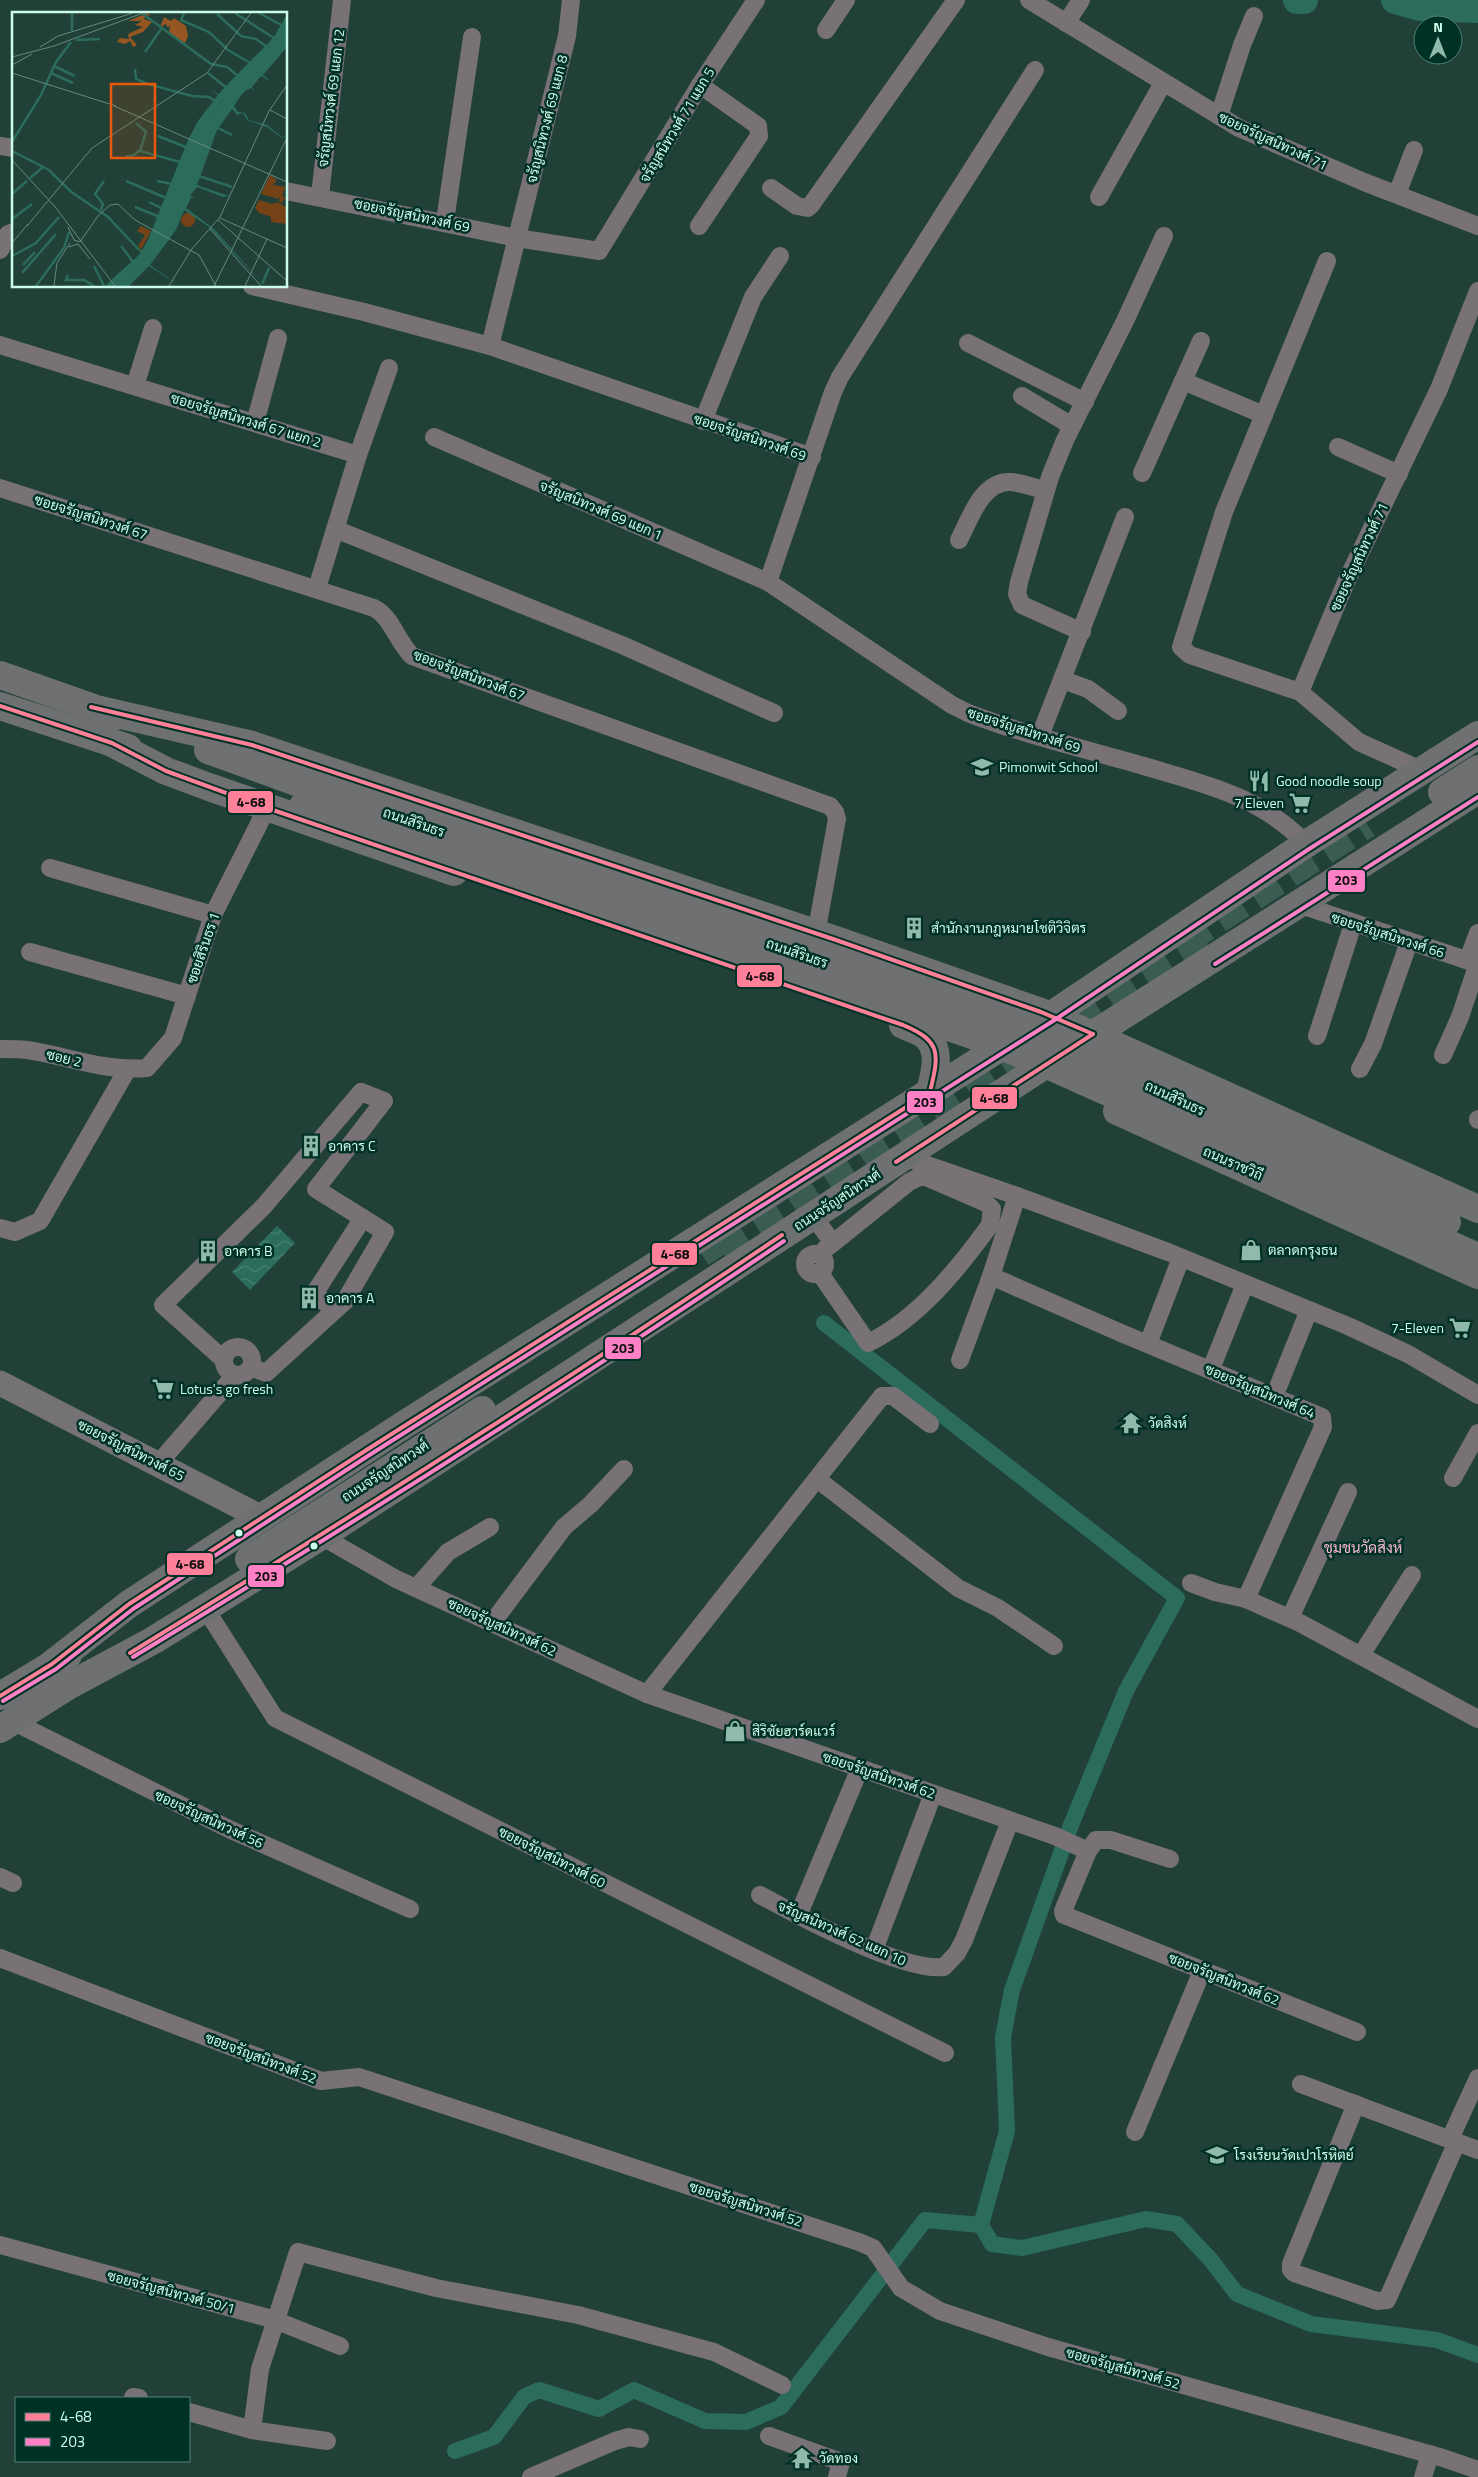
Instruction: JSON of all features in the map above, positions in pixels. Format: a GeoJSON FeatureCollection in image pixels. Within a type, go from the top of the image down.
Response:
{"type":"FeatureCollection","features":[{"type":"Feature","properties":{"kind":"main road","name":"ถนนสิรินธร"},"geometry":{"type":"LineString","coordinates":[[0,675],[100,710],[307,796],[972,1035],[1036,1060],[1478,1257]]}},
{"type":"Feature","properties":{"kind":"main road","name":"ถนนสิรินธร"},"geometry":{"type":"LineString","coordinates":[[0,706],[112,743],[307,796],[970,1012],[1044,1040],[1478,1237]]}},
{"type":"Feature","properties":{"kind":"main road","name":"ถนนสิรินธร"},"geometry":{"type":"LineString","coordinates":[[100,710],[252,745],[816,934],[1050,1016],[1093,1034]]}},
{"type":"Feature","properties":{"kind":"main road","name":"ถนนจรัญสนิทวงศ์"},"geometry":{"type":"LineString","coordinates":[[6,1725],[60,1675],[129,1604],[736,1214],[1050,1016],[1306,844],[1478,735]]}},
{"type":"Feature","properties":{"kind":"main road","name":"ถนนสิรินธร"},"geometry":{"type":"LineString","coordinates":[[112,743],[166,771],[267,808],[987,1054]]}},
{"type":"Feature","properties":{"kind":"main road"},"geometry":{"type":"LineString","coordinates":[[1478,752],[1371,830],[1478,769]]}},
{"type":"Feature","properties":{"kind":"main road","name":"ถนนจรัญสนิทวงศ์"},"geometry":{"type":"LineString","coordinates":[[0,1696],[154,1640],[321,1536],[665,1314],[768,1244],[1034,1072],[1478,790]]}},
{"type":"Feature","properties":{"kind":"main road"},"geometry":{"type":"LineString","coordinates":[[1226,898],[1221,914],[1226,926],[1240,930],[1264,925]]}},
{"type":"Feature","properties":{"kind":"main road"},"geometry":{"type":"LineString","coordinates":[[744,971],[774,966],[786,959],[789,948],[787,940],[784,932],[772,919]]}},
{"type":"Feature","properties":{"kind":"main road"},"geometry":{"type":"LineString","coordinates":[[903,1025],[925,1035],[934,1048],[937,1064],[930,1092]]}},
{"type":"Feature","properties":{"kind":"main road"},"geometry":{"type":"LineString","coordinates":[[1093,1034],[1478,1209]]}},
{"type":"Feature","properties":{"kind":"main road","name":"ถนนราชวิถี"},"geometry":{"type":"LineString","coordinates":[[987,1054],[1034,1072],[1478,1275]]}},
{"type":"Feature","properties":{"kind":"main road"},"geometry":{"type":"LineString","coordinates":[[736,1214],[752,1208],[761,1208],[776,1215],[780,1224],[778,1232],[768,1244]]}},
{"type":"Feature","properties":{"kind":"main road","name":"ถนนจรัญสนิทวงศ์"},"geometry":{"type":"LineString","coordinates":[[60,1675],[146,1625],[704,1259]]}},
{"type":"Feature","properties":{"kind":"street","name":"จรัญสนิทวงศ์ 69 แยก 12"},"geometry":{"type":"LineString","coordinates":[[320,196],[342,0]]}},
{"type":"Feature","properties":{"kind":"street","name":"จรัญสนิทวงศ์ 69 แยก 8"},"geometry":{"type":"LineString","coordinates":[[517,238],[568,36],[571,0]]}},
{"type":"Feature","properties":{"kind":"street","name":"จรัญสนิทวงศ์ 71 แยก 5"},"geometry":{"type":"LineString","coordinates":[[599,251],[700,85],[756,0]]}},
{"type":"Feature","properties":{"kind":"street"},"geometry":{"type":"LineString","coordinates":[[826,30],[846,0]]}},
{"type":"Feature","properties":{"kind":"street"},"geometry":{"type":"LineString","coordinates":[[771,188],[797,206],[808,208],[811,205],[956,0]]}},
{"type":"Feature","properties":{"kind":"street","name":"ซอยจรัญสนิทวงศ์ 71"},"geometry":{"type":"LineString","coordinates":[[1029,0],[1219,116],[1276,145],[1478,226]]}},
{"type":"Feature","properties":{"kind":"street"},"geometry":{"type":"LineString","coordinates":[[1066,23],[1081,0]]}},
{"type":"Feature","properties":{"kind":"street"},"geometry":{"type":"LineString","coordinates":[[1219,116],[1242,45],[1254,16]]}},
{"type":"Feature","properties":{"kind":"street"},"geometry":{"type":"LineString","coordinates":[[445,222],[472,37]]}},
{"type":"Feature","properties":{"kind":"street"},"geometry":{"type":"LineString","coordinates":[[812,457],[833,392],[840,378],[1036,70]]}},
{"type":"Feature","properties":{"kind":"street"},"geometry":{"type":"LineString","coordinates":[[1099,197],[1163,83]]}},
{"type":"Feature","properties":{"kind":"street"},"geometry":{"type":"LineString","coordinates":[[698,226],[760,136],[758,126],[700,85]]}},
{"type":"Feature","properties":{"kind":"street"},"geometry":{"type":"LineString","coordinates":[[1397,194],[1414,150]]}},
{"type":"Feature","properties":{"kind":"street","name":"ซอยจรัญสนิทวงศ์ 69"},"geometry":{"type":"LineString","coordinates":[[288,190],[517,238],[599,251]]}},
{"type":"Feature","properties":{"kind":"street"},"geometry":{"type":"LineString","coordinates":[[0,250],[8,234],[12,233]]}},
{"type":"Feature","properties":{"kind":"street"},"geometry":{"type":"LineString","coordinates":[[1082,632],[1029,610],[1019,602],[1017,594],[1019,582],[1046,490],[1072,426],[1125,321],[1164,236]]}},
{"type":"Feature","properties":{"kind":"street"},"geometry":{"type":"LineString","coordinates":[[490,346],[517,238]]}},
{"type":"Feature","properties":{"kind":"street"},"geometry":{"type":"LineString","coordinates":[[703,421],[753,297],[780,256]]}},
{"type":"Feature","properties":{"kind":"street"},"geometry":{"type":"LineString","coordinates":[[1327,261],[1224,512],[1181,647],[1190,655],[1300,692],[1359,742],[1421,770]]}},
{"type":"Feature","properties":{"kind":"street","name":"ซอยจรัญสนิทวงศ์ 69"},"geometry":{"type":"LineString","coordinates":[[261,288],[364,312],[490,346],[812,457],[768,582],[952,705],[987,720],[1204,784],[1243,798],[1290,826],[1306,844]]}},
{"type":"Feature","properties":{"kind":"street","name":"ซอยจรัญสนิทวงศ์ 71"},"geometry":{"type":"LineString","coordinates":[[1300,692],[1346,582],[1439,389],[1478,290]]}},
{"type":"Feature","properties":{"kind":"street"},"geometry":{"type":"LineString","coordinates":[[135,386],[154,328]]}},
{"type":"Feature","properties":{"kind":"street"},"geometry":{"type":"LineString","coordinates":[[255,423],[278,338]]}},
{"type":"Feature","properties":{"kind":"street"},"geometry":{"type":"LineString","coordinates":[[1142,473],[1201,341]]}},
{"type":"Feature","properties":{"kind":"street"},"geometry":{"type":"LineString","coordinates":[[968,343],[1085,402]]}},
{"type":"Feature","properties":{"kind":"street","name":"ซอยจรัญสนิทวงศ์ 67 แยก 2"},"geometry":{"type":"LineString","coordinates":[[0,345],[358,455]]}},
{"type":"Feature","properties":{"kind":"street"},"geometry":{"type":"LineString","coordinates":[[317,588],[358,455],[388,368]]}},
{"type":"Feature","properties":{"kind":"street"},"geometry":{"type":"LineString","coordinates":[[1183,381],[1264,415]]}},
{"type":"Feature","properties":{"kind":"street"},"geometry":{"type":"LineString","coordinates":[[1022,396],[1072,426]]}},
{"type":"Feature","properties":{"kind":"street","name":"จรัญสนิทวงศ์ 69 แยก 1"},"geometry":{"type":"LineString","coordinates":[[434,438],[768,582]]}},
{"type":"Feature","properties":{"kind":"street"},"geometry":{"type":"LineString","coordinates":[[1338,447],[1399,474]]}},
{"type":"Feature","properties":{"kind":"street"},"geometry":{"type":"LineString","coordinates":[[959,540],[980,500],[990,487],[1001,482],[1012,482],[1046,490]]}},
{"type":"Feature","properties":{"kind":"street","name":"ซอยจรัญสนิทวงศ์ 67"},"geometry":{"type":"LineString","coordinates":[[0,488],[317,588],[382,612],[405,650],[412,656],[830,806],[836,812],[837,819],[816,934]]}},
{"type":"Feature","properties":{"kind":"street"},"geometry":{"type":"LineString","coordinates":[[1040,736],[1082,632],[1125,517]]}},
{"type":"Feature","properties":{"kind":"street"},"geometry":{"type":"LineString","coordinates":[[335,529],[622,645],[774,714]]}},
{"type":"Feature","properties":{"kind":"street"},"geometry":{"type":"LineString","coordinates":[[1063,680],[1088,689],[1118,711]]}},
{"type":"Feature","properties":{"kind":"street","name":"ซอยสิรินธร 1"},"geometry":{"type":"LineString","coordinates":[[127,1070],[147,1068],[173,1038],[213,915],[267,808]]}},
{"type":"Feature","properties":{"kind":"street"},"geometry":{"type":"LineString","coordinates":[[50,868],[213,915]]}},
{"type":"Feature","properties":{"kind":"street","name":"ซอยจรัญสนิทวงศ์ 66"},"geometry":{"type":"LineString","coordinates":[[1298,904],[1353,924],[1474,962]]}},
{"type":"Feature","properties":{"kind":"street"},"geometry":{"type":"LineString","coordinates":[[1317,1036],[1353,924]]}},
{"type":"Feature","properties":{"kind":"street"},"geometry":{"type":"LineString","coordinates":[[1443,1055],[1460,1017],[1474,962],[1478,933]]}},
{"type":"Feature","properties":{"kind":"street"},"geometry":{"type":"LineString","coordinates":[[1360,1069],[1374,1044],[1409,942]]}},
{"type":"Feature","properties":{"kind":"street"},"geometry":{"type":"LineString","coordinates":[[30,952],[187,996]]}},
{"type":"Feature","properties":{"kind":"street","name":"ซอย 2"},"geometry":{"type":"LineString","coordinates":[[0,1049],[27,1050],[76,1062],[127,1070]]}},
{"type":"Feature","properties":{"kind":"street"},"geometry":{"type":"LineString","coordinates":[[0,1228],[15,1232],[40,1221],[127,1070]]}},
{"type":"Feature","properties":{"kind":"street"},"geometry":{"type":"LineString","coordinates":[[223,1359],[232,1348],[241,1347],[252,1357],[251,1367],[244,1374],[235,1375],[227,1371],[223,1359],[162,1305],[264,1206],[361,1092],[384,1101],[316,1189],[385,1232],[345,1301],[266,1373],[251,1367]]}},
{"type":"Feature","properties":{"kind":"street"},"geometry":{"type":"LineString","coordinates":[[904,1157],[1017,1196],[1182,1258],[1309,1310],[1408,1354],[1478,1395]]}},
{"type":"Feature","properties":{"kind":"street"},"geometry":{"type":"LineString","coordinates":[[919,1177],[926,1177],[982,1201],[992,1209],[990,1225],[924,1305],[888,1334],[868,1343],[819,1272],[825,1264],[819,1255],[833,1243],[909,1182],[919,1177]]}},
{"type":"Feature","properties":{"kind":"street"},"geometry":{"type":"LineString","coordinates":[[960,1360],[992,1276],[1017,1196]]}},
{"type":"Feature","properties":{"kind":"street"},"geometry":{"type":"LineString","coordinates":[[812,1216],[833,1243]]}},
{"type":"Feature","properties":{"kind":"street"},"geometry":{"type":"LineString","coordinates":[[335,1310],[314,1294],[363,1218]]}},
{"type":"Feature","properties":{"kind":"street"},"geometry":{"type":"LineString","coordinates":[[1150,1336],[1182,1258]]}},
{"type":"Feature","properties":{"kind":"street","name":"ซอยจรัญสนิทวงศ์ 64"},"geometry":{"type":"LineString","coordinates":[[992,1276],[1120,1333],[1322,1417],[1323,1428],[1246,1599]]}},
{"type":"Feature","properties":{"kind":"street"},"geometry":{"type":"LineString","coordinates":[[1213,1364],[1245,1284]]}},
{"type":"Feature","properties":{"kind":"street"},"geometry":{"type":"LineString","coordinates":[[1278,1387],[1309,1310]]}},
{"type":"Feature","properties":{"kind":"street"},"geometry":{"type":"LineString","coordinates":[[158,1464],[235,1375]]}},
{"type":"Feature","properties":{"kind":"street","name":"ซอยจรัญสนิทวงศ์ 65"},"geometry":{"type":"LineString","coordinates":[[0,1383],[262,1518]]}},
{"type":"Feature","properties":{"kind":"street"},"geometry":{"type":"LineString","coordinates":[[648,1694],[882,1396],[893,1396],[930,1424]]}},
{"type":"Feature","properties":{"kind":"street"},"geometry":{"type":"LineString","coordinates":[[1453,1478],[1478,1433]]}},
{"type":"Feature","properties":{"kind":"street"},"geometry":{"type":"LineString","coordinates":[[492,1623],[564,1527],[591,1504],[624,1469]]}},
{"type":"Feature","properties":{"kind":"street"},"geometry":{"type":"LineString","coordinates":[[817,1479],[958,1588],[998,1608],[1054,1646]]}},
{"type":"Feature","properties":{"kind":"street"},"geometry":{"type":"LineString","coordinates":[[1290,1618],[1348,1492]]}},
{"type":"Feature","properties":{"kind":"street"},"geometry":{"type":"LineString","coordinates":[[416,1588],[448,1552],[490,1527]]}},
{"type":"Feature","properties":{"kind":"street","name":"ซอยจรัญสนิทวงศ์ 62"},"geometry":{"type":"LineString","coordinates":[[321,1536],[416,1588],[648,1694],[1054,1836],[1082,1848],[1063,1911],[1064,1915],[1357,2032]]}},
{"type":"Feature","properties":{"kind":"street"},"geometry":{"type":"LineString","coordinates":[[1361,1655],[1412,1575]]}},
{"type":"Feature","properties":{"kind":"street"},"geometry":{"type":"LineString","coordinates":[[1191,1583],[1215,1592],[1246,1599],[1290,1618],[1478,1719]]}},
{"type":"Feature","properties":{"kind":"street","name":"ซอยจรัญสนิทวงศ์ 60"},"geometry":{"type":"LineString","coordinates":[[205,1608],[275,1718],[945,2053]]}},
{"type":"Feature","properties":{"kind":"street","name":"ซอยจรัญสนิทวงศ์ 56"},"geometry":{"type":"LineString","coordinates":[[6,1725],[232,1830],[410,1909]]}},
{"type":"Feature","properties":{"kind":"street"},"geometry":{"type":"LineString","coordinates":[[798,1916],[860,1768]]}},
{"type":"Feature","properties":{"kind":"street"},"geometry":{"type":"LineString","coordinates":[[874,1950],[933,1794]]}},
{"type":"Feature","properties":{"kind":"street","name":"จรัญสนิทวงศ์ 62 แยก 10"},"geometry":{"type":"LineString","coordinates":[[760,1895],[798,1916],[874,1950],[926,1967],[944,1967],[964,1940],[1010,1821]]}},
{"type":"Feature","properties":{"kind":"street"},"geometry":{"type":"LineString","coordinates":[[1082,1848],[1096,1840],[1111,1840],[1170,1859]]}},
{"type":"Feature","properties":{"kind":"street","name":"ซอยจรัญสนิทวงศ์ 52"},"geometry":{"type":"LineString","coordinates":[[0,1958],[321,2081],[359,2076],[859,2242],[873,2248],[901,2288],[940,2311],[1048,2347],[1430,2454],[1478,2470]]}},
{"type":"Feature","properties":{"kind":"street"},"geometry":{"type":"LineString","coordinates":[[1135,2132],[1202,1971]]}},
{"type":"Feature","properties":{"kind":"street"},"geometry":{"type":"LineString","coordinates":[[1356,2104],[1291,2264],[1291,2270],[1294,2273],[1377,2301],[1385,2301],[1390,2298],[1478,2080]]}},
{"type":"Feature","properties":{"kind":"street"},"geometry":{"type":"LineString","coordinates":[[1301,2084],[1478,2150]]}},
{"type":"Feature","properties":{"kind":"street","name":"ซอยจรัญสนิทวงศ์ 50/1"},"geometry":{"type":"LineString","coordinates":[[0,2245],[275,2321],[340,2346]]}},
{"type":"Feature","properties":{"kind":"street"},"geometry":{"type":"LineString","coordinates":[[252,2430],[260,2369],[298,2252],[436,2288],[578,2316],[714,2352],[782,2386]]}},
{"type":"Feature","properties":{"kind":"street"},"geometry":{"type":"LineString","coordinates":[[190,2412],[252,2430],[327,2441]]}},
{"type":"Feature","properties":{"kind":"street"},"geometry":{"type":"LineString","coordinates":[[769,2436],[841,2462],[837,2477]]}},
{"type":"Feature","properties":{"kind":"street"},"geometry":{"type":"LineString","coordinates":[[531,2477],[615,2441],[629,2437],[640,2439]]}},
{"type":"Feature","properties":{"kind":"street"},"geometry":{"type":"LineString","coordinates":[[1423,2477],[1430,2454]]}},
{"type":"Feature","properties":{"kind":"water"},"geometry":{"type":"Polygon","coordinates":[[[277,1226],[295,1243],[250,1290],[232,1272],[277,1226]]]}},
{"type":"Feature","properties":{"kind":"waterway"},"geometry":{"type":"LineString","coordinates":[[1297,0],[1304,0]]}},
{"type":"Feature","properties":{"kind":"waterway"},"geometry":{"type":"LineString","coordinates":[[1395,0],[1420,7],[1478,9]]}},
{"type":"Feature","properties":{"kind":"waterway"},"geometry":{"type":"LineString","coordinates":[[824,1323],[1177,1598],[1126,1691],[1071,1825],[1012,1990],[1003,2037],[1007,2131],[981,2225],[992,2244],[1022,2248],[1146,2219],[1177,2224],[1210,2259],[1237,2294],[1311,2324],[1437,2340],[1478,2355]]}},
{"type":"Feature","properties":{"kind":"waterway"},"geometry":{"type":"LineString","coordinates":[[455,2451],[494,2437],[524,2397],[539,2390],[599,2409],[634,2390],[705,2421],[746,2422],[781,2407],[925,2220],[981,2225]]}},
{"type":"Feature","properties":{"kind":"tunnel"},"geometry":{"type":"LineString","coordinates":[[1183,942],[1367,824]]}},
{"type":"Feature","properties":{"kind":"tunnel"},"geometry":{"type":"LineString","coordinates":[[724,1254],[1211,941]]}},
{"type":"Feature","properties":{"kind":"tunnel"},"geometry":{"type":"LineString","coordinates":[[701,1253],[737,1230]]}},
{"type":"Feature","properties":{"kind":"transit line","name":"4-68"},"geometry":{"type":"LineString","coordinates":[[0,706],[112,743],[166,771],[267,808],[903,1025],[925,1037],[935,1050],[936,1058],[930,1092],[368,1449],[129,1604],[52,1664],[0,1696]]}},
{"type":"Feature","properties":{"kind":"transit line","name":"4-68"},"geometry":{"type":"LineString","coordinates":[[91,707],[252,745],[836,940],[1041,1012],[1093,1034]]}},
{"type":"Feature","properties":{"kind":"transit line","name":"203"},"geometry":{"type":"LineString","coordinates":[[3,1701],[56,1669],[133,1609],[371,1454],[1053,1021],[1309,849],[1478,742]]}},
{"type":"Feature","properties":{"kind":"transit line","name":"203"},"geometry":{"type":"LineString","coordinates":[[1215,964],[1478,797]]}},
{"type":"Feature","properties":{"kind":"transit line","name":"4-68"},"geometry":{"type":"LineString","coordinates":[[896,1162],[1093,1034]]}},
{"type":"Feature","properties":{"kind":"transit line","name":"4-68"},"geometry":{"type":"LineString","coordinates":[[130,1653],[458,1448],[782,1235]]}},
{"type":"Feature","properties":{"kind":"transit line","name":"203"},"geometry":{"type":"LineString","coordinates":[[133,1657],[461,1453],[784,1241]]}},
{"type":"Feature","properties":{"kind":"place","name":"Pimonwit School"},"geometry":{"type":"Point","coordinates":[982,767]}},
{"type":"Feature","properties":{"kind":"place","name":"Good noodle soup"},"geometry":{"type":"Point","coordinates":[1259,781]}},
{"type":"Feature","properties":{"kind":"place","name":"7 Eleven"},"geometry":{"type":"Point","coordinates":[1300,803]}},
{"type":"Feature","properties":{"kind":"place","name":"สำนักงานกฎหมายโชติวิจิตร"},"geometry":{"type":"Point","coordinates":[914,928]}},
{"type":"Feature","properties":{"kind":"place","name":"อาคาร C"},"geometry":{"type":"Point","coordinates":[311,1146]}},
{"type":"Feature","properties":{"kind":"place","name":"ตลาดกรุงธน"},"geometry":{"type":"Point","coordinates":[1251,1250]}},
{"type":"Feature","properties":{"kind":"place","name":"อาคาร B"},"geometry":{"type":"Point","coordinates":[208,1251]}},
{"type":"Feature","properties":{"kind":"place","name":"อาคาร A"},"geometry":{"type":"Point","coordinates":[309,1298]}},
{"type":"Feature","properties":{"kind":"place","name":"7-Eleven"},"geometry":{"type":"Point","coordinates":[1460,1328]}},
{"type":"Feature","properties":{"kind":"place","name":"Lotus's go fresh"},"geometry":{"type":"Point","coordinates":[163,1389]}},
{"type":"Feature","properties":{"kind":"place","name":"วัดสิงห์"},"geometry":{"type":"Point","coordinates":[1131,1423]}},
{"type":"Feature","properties":{"kind":"place","name":"สิริชัยฮาร์ดแวร์"},"geometry":{"type":"Point","coordinates":[735,1731]}},
{"type":"Feature","properties":{"kind":"place","name":"โรงเรียนวัดเปาโรหิตย์"},"geometry":{"type":"Point","coordinates":[1217,2155]}},
{"type":"Feature","properties":{"kind":"place","name":"วัดทอง"},"geometry":{"type":"Point","coordinates":[802,2458]}},
{"type":"Feature","properties":{"kind":"district","name":"ชุมชนวัดสิงห์"},"geometry":{"type":"Point","coordinates":[1363,1548]}}]}
